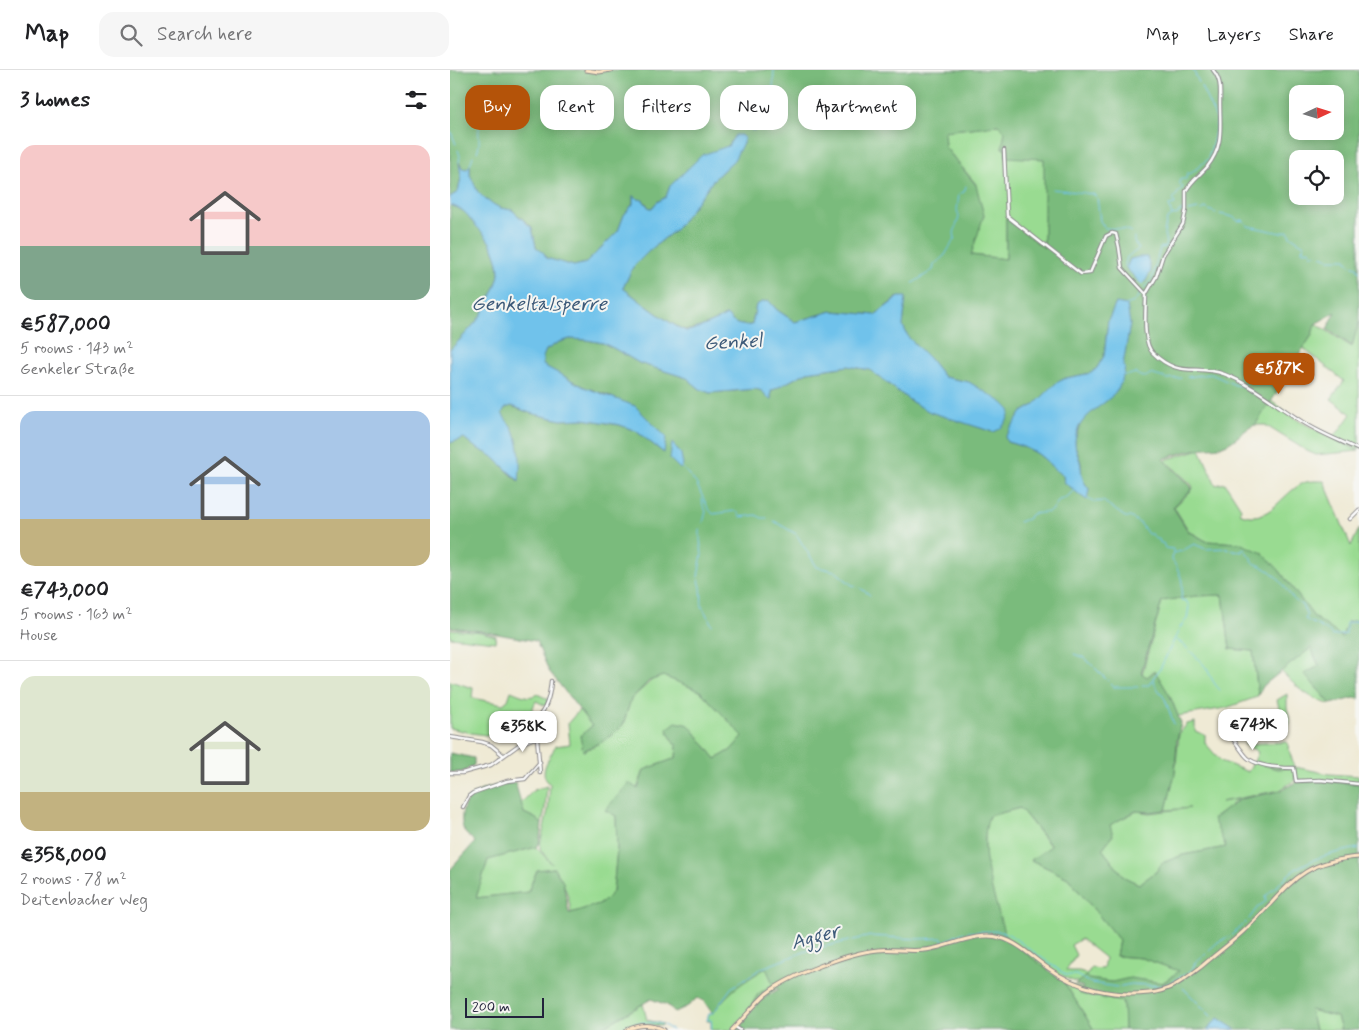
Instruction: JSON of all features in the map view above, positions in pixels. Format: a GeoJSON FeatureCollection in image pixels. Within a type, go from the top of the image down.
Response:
{"type":"FeatureCollection","features":[{"type":"Feature","properties":{"kind":"main road"},"geometry":{"type":"LineString","coordinates":[[586,70],[599,72],[612,70]]}},
{"type":"Feature","properties":{"kind":"main road"},"geometry":{"type":"LineString","coordinates":[[734,1028],[772,990],[794,977],[815,968],[867,951],[881,949],[926,950],[983,936],[995,936],[1010,941],[1057,974],[1087,988],[1130,994],[1161,991],[1184,980],[1232,942],[1299,875],[1318,865],[1359,857]]}},
{"type":"Feature","properties":{"kind":"main road"},"geometry":{"type":"LineString","coordinates":[[627,1030],[644,1025],[663,1029]]}},
{"type":"Feature","properties":{"kind":"street"},"geometry":{"type":"LineString","coordinates":[[1213,70],[1219,76],[1221,82],[1220,106],[1222,123],[1219,144],[1207,167],[1186,190],[1186,210],[1183,224],[1163,255],[1156,277],[1146,294],[1147,342],[1151,352],[1171,366],[1180,370],[1206,370],[1225,374],[1251,387],[1299,420],[1359,450]]}},
{"type":"Feature","properties":{"kind":"street"},"geometry":{"type":"LineString","coordinates":[[1004,150],[1008,216],[1081,274],[1090,273],[1106,236],[1112,233],[1116,234],[1122,268],[1146,294]]}},
{"type":"Feature","properties":{"kind":"street"},"geometry":{"type":"LineString","coordinates":[[1350,519],[1359,510]]}},
{"type":"Feature","properties":{"kind":"street"},"geometry":{"type":"LineString","coordinates":[[540,773],[536,737],[537,718],[542,713],[549,695],[550,681]]}},
{"type":"Feature","properties":{"kind":"street"},"geometry":{"type":"LineString","coordinates":[[1221,729],[1228,732],[1246,757],[1253,762],[1278,768],[1294,768],[1296,781],[1320,780],[1359,784]]}},
{"type":"Feature","properties":{"kind":"street"},"geometry":{"type":"LineString","coordinates":[[450,737],[491,745],[503,756]]}},
{"type":"Feature","properties":{"kind":"street"},"geometry":{"type":"LineString","coordinates":[[450,773],[482,769],[491,765],[520,744],[536,737]]}},
{"type":"Feature","properties":{"kind":"street"},"geometry":{"type":"LineString","coordinates":[[463,807],[469,796],[473,793],[507,781],[525,779],[540,762]]}},
{"type":"Feature","properties":{"kind":"street"},"geometry":{"type":"LineString","coordinates":[[734,1028],[740,1030]]}},
{"type":"Feature","properties":{"kind":"green space"},"geometry":{"type":"Polygon","coordinates":[[[450,70],[1359,70],[1359,322],[1352,346],[1327,329],[1336,312],[1315,324],[1312,335],[1284,378],[1281,387],[1255,425],[1222,446],[1201,448],[1163,459],[1192,489],[1173,507],[1188,531],[1206,541],[1239,543],[1263,553],[1279,570],[1314,617],[1342,637],[1347,622],[1359,620],[1359,699],[1354,698],[1331,704],[1304,674],[1319,666],[1311,648],[1264,685],[1258,695],[1253,651],[1230,649],[1223,595],[1196,596],[1162,601],[1141,673],[1147,677],[1155,671],[1169,694],[1181,723],[1177,740],[1175,773],[1166,810],[1136,811],[1110,825],[1113,835],[1102,849],[1124,877],[1139,884],[1156,872],[1162,863],[1183,855],[1226,847],[1213,819],[1240,799],[1280,791],[1296,782],[1321,781],[1359,784],[1359,1030],[1341,1030],[1337,1017],[1310,1010],[1315,1030],[1236,1030],[1218,1018],[1207,1030],[1124,1030],[1123,1002],[1080,994],[1083,987],[1075,984],[1086,976],[1089,979],[1112,982],[1130,978],[1163,983],[1179,971],[1142,958],[1116,956],[1119,940],[1068,878],[1031,860],[1051,846],[1020,808],[989,816],[986,829],[985,844],[988,872],[1006,938],[1064,982],[1094,1030],[735,1030],[760,1001],[779,989],[777,988],[759,1000],[748,1011],[758,994],[773,984],[766,968],[737,987],[712,1013],[704,1001],[697,998],[688,1006],[675,1012],[667,1005],[651,999],[598,1030],[450,1030],[450,870],[475,842],[466,834],[462,825],[463,810],[470,797],[485,789],[515,782],[524,813],[542,824],[539,844],[536,847],[488,860],[476,898],[528,892],[537,870],[554,868],[563,882],[569,913],[571,913],[602,903],[613,892],[617,849],[616,816],[605,810],[629,783],[638,789],[644,770],[676,758],[677,745],[674,744],[667,729],[676,722],[689,725],[716,759],[731,750],[743,736],[700,691],[663,676],[649,681],[631,699],[623,725],[607,739],[583,751],[580,736],[592,726],[549,671],[536,641],[450,627],[450,443],[464,438],[475,447],[492,456],[518,481],[511,426],[502,413],[505,408],[511,406],[530,413],[561,420],[583,419],[620,425],[636,431],[664,453],[611,396],[584,387],[542,365],[542,357],[546,350],[559,342],[570,339],[603,343],[639,363],[687,378],[700,389],[710,393],[756,389],[762,391],[771,400],[771,391],[807,372],[848,366],[870,370],[912,402],[992,432],[969,382],[944,377],[929,358],[909,338],[902,326],[905,310],[898,297],[875,315],[832,311],[795,322],[777,310],[769,301],[756,305],[752,325],[738,324],[727,315],[701,327],[687,330],[674,325],[623,288],[633,267],[676,229],[714,179],[734,160],[735,135],[728,146],[719,150],[670,186],[666,197],[657,202],[652,208],[649,208],[646,203],[633,196],[633,204],[624,215],[618,231],[586,263],[574,266],[546,258],[536,247],[532,227],[512,210],[500,208],[486,200],[478,192],[470,175],[470,166],[467,169],[462,168],[460,163],[461,178],[458,192],[450,197],[450,70]],[[998,125],[944,131],[945,147],[976,185],[984,215],[971,255],[1006,259],[1006,218],[1044,248],[1044,159],[1006,157],[1005,148],[1002,148],[1005,131],[998,125]],[[1116,303],[1108,321],[1104,356],[1097,368],[1091,373],[1066,378],[1056,383],[1034,405],[1022,412],[1007,442],[1027,448],[1038,454],[1063,475],[1064,482],[1086,498],[1089,489],[1081,478],[1081,463],[1075,439],[1081,421],[1092,411],[1122,365],[1130,324],[1126,305],[1116,303]]]}},
{"type":"Feature","properties":{"kind":"green space"},"geometry":{"type":"Polygon","coordinates":[[[998,125],[1006,130],[1002,148],[1045,159],[1044,248],[1006,218],[1006,259],[971,255],[976,184],[945,147],[944,131],[998,125]]]}},
{"type":"Feature","properties":{"kind":"green space"},"geometry":{"type":"Polygon","coordinates":[[[450,205],[464,212],[487,238],[496,255],[499,273],[494,291],[479,318],[450,350],[450,205]]]}},
{"type":"Feature","properties":{"kind":"green space"},"geometry":{"type":"Polygon","coordinates":[[[1358,322],[1359,449],[1332,437],[1339,431],[1351,414],[1331,399],[1344,381],[1303,348],[1312,335],[1315,323],[1352,347],[1358,322]]]}},
{"type":"Feature","properties":{"kind":"green space"},"geometry":{"type":"Polygon","coordinates":[[[1271,401],[1299,421],[1359,451],[1316,455],[1265,425],[1255,425],[1271,401]]]}},
{"type":"Feature","properties":{"kind":"green space"},"geometry":{"type":"Polygon","coordinates":[[[1200,449],[1216,485],[1225,483],[1241,508],[1239,513],[1249,516],[1265,513],[1301,484],[1310,481],[1324,481],[1351,546],[1359,529],[1359,620],[1347,622],[1342,637],[1314,617],[1279,570],[1239,543],[1206,541],[1189,531],[1174,507],[1193,489],[1192,485],[1165,460],[1200,449]]]}},
{"type":"Feature","properties":{"kind":"green space"},"geometry":{"type":"Polygon","coordinates":[[[1223,595],[1230,649],[1253,651],[1258,695],[1226,708],[1178,716],[1169,694],[1154,671],[1147,677],[1142,674],[1162,601],[1196,596],[1223,595]]]}},
{"type":"Feature","properties":{"kind":"green space"},"geometry":{"type":"Polygon","coordinates":[[[450,629],[481,632],[496,636],[495,642],[450,637],[450,629]]]}},
{"type":"Feature","properties":{"kind":"green space"},"geometry":{"type":"Polygon","coordinates":[[[1311,648],[1319,666],[1304,674],[1331,704],[1317,700],[1298,687],[1281,671],[1311,648]]]}},
{"type":"Feature","properties":{"kind":"green space"},"geometry":{"type":"Polygon","coordinates":[[[663,676],[700,691],[744,736],[731,750],[716,759],[689,725],[677,745],[676,758],[644,770],[637,789],[605,810],[616,815],[617,849],[613,892],[602,903],[571,913],[566,889],[554,868],[537,870],[528,892],[476,898],[488,860],[536,847],[552,864],[540,849],[548,810],[550,784],[544,775],[544,770],[555,746],[570,744],[568,723],[579,710],[592,726],[580,736],[584,751],[607,739],[623,725],[631,699],[652,680],[663,676]]]}},
{"type":"Feature","properties":{"kind":"green space"},"geometry":{"type":"Polygon","coordinates":[[[450,681],[473,688],[472,698],[503,704],[508,700],[511,691],[527,696],[537,694],[548,699],[546,706],[536,701],[527,720],[506,738],[471,733],[450,728],[450,681]]]}},
{"type":"Feature","properties":{"kind":"green space"},"geometry":{"type":"Polygon","coordinates":[[[1287,694],[1290,722],[1286,735],[1277,700],[1287,694]]]}},
{"type":"Feature","properties":{"kind":"green space"},"geometry":{"type":"Polygon","coordinates":[[[1195,722],[1195,731],[1205,735],[1205,743],[1221,761],[1248,772],[1253,762],[1277,769],[1294,768],[1295,780],[1280,790],[1221,802],[1240,799],[1231,804],[1226,847],[1183,855],[1162,863],[1156,872],[1139,884],[1124,877],[1102,849],[1113,835],[1109,825],[1137,811],[1149,813],[1190,808],[1166,810],[1175,773],[1179,734],[1187,724],[1195,722]]]}},
{"type":"Feature","properties":{"kind":"green space"},"geometry":{"type":"Polygon","coordinates":[[[1287,742],[1294,767],[1278,768],[1254,762],[1258,752],[1244,744],[1287,742]]]}},
{"type":"Feature","properties":{"kind":"green space"},"geometry":{"type":"Polygon","coordinates":[[[450,753],[474,758],[474,765],[463,772],[450,773],[450,753]]]}},
{"type":"Feature","properties":{"kind":"green space"},"geometry":{"type":"Polygon","coordinates":[[[1295,767],[1329,774],[1359,776],[1359,783],[1296,780],[1295,767]]]}},
{"type":"Feature","properties":{"kind":"green space"},"geometry":{"type":"Polygon","coordinates":[[[547,786],[542,824],[524,813],[521,803],[534,790],[547,786]]]}},
{"type":"Feature","properties":{"kind":"green space"},"geometry":{"type":"Polygon","coordinates":[[[1020,808],[1051,847],[1031,860],[1068,878],[1119,940],[1116,956],[1142,958],[1180,971],[1162,983],[1107,991],[1070,980],[1048,968],[775,983],[731,1030],[711,1030],[711,1021],[707,1021],[709,1014],[714,1012],[728,980],[985,852],[985,829],[989,816],[1020,808]],[[1081,939],[1071,945],[1076,955],[1066,970],[1082,972],[1087,975],[1091,968],[1103,969],[1105,958],[1081,939]]]}},
{"type":"Feature","properties":{"kind":"green space"},"geometry":{"type":"Polygon","coordinates":[[[1064,982],[1083,989],[1080,994],[1123,1002],[1124,1030],[1094,1030],[1064,982]]]}},
{"type":"Feature","properties":{"kind":"green space"},"geometry":{"type":"Polygon","coordinates":[[[643,1004],[647,1020],[663,1024],[661,1026],[641,1024],[624,1030],[598,1030],[643,1004]]]}},
{"type":"Feature","properties":{"kind":"green space"},"geometry":{"type":"Polygon","coordinates":[[[1310,1010],[1337,1017],[1341,1030],[1315,1030],[1310,1010]]]}},
{"type":"Feature","properties":{"kind":"water","name":"Genkeltalsperre"},"geometry":{"type":"Polygon","coordinates":[[[735,135],[741,135],[745,139],[734,160],[714,179],[676,229],[633,267],[623,288],[665,319],[687,331],[727,315],[738,324],[752,325],[756,305],[762,302],[769,301],[777,310],[795,322],[832,311],[875,315],[899,297],[906,297],[903,326],[909,338],[929,358],[944,377],[969,382],[1003,403],[1010,410],[1005,424],[993,432],[930,412],[912,402],[870,370],[848,366],[807,372],[771,391],[771,401],[762,391],[756,389],[710,393],[700,389],[687,378],[639,363],[603,343],[570,339],[559,342],[546,350],[543,357],[543,365],[584,387],[635,406],[666,437],[664,453],[636,431],[620,425],[583,419],[561,420],[530,413],[512,406],[505,408],[502,413],[517,439],[520,460],[519,481],[492,456],[475,447],[464,438],[450,443],[450,350],[479,318],[494,291],[499,273],[496,255],[487,238],[464,212],[450,205],[450,197],[458,192],[461,178],[459,162],[462,168],[467,169],[470,165],[470,175],[478,192],[486,200],[500,208],[512,210],[532,228],[536,247],[544,253],[546,258],[574,266],[586,263],[618,231],[624,215],[633,204],[633,195],[643,200],[649,208],[652,208],[657,202],[666,197],[670,186],[702,155],[728,146],[735,135]]]}},
{"type":"Feature","properties":{"kind":"water"},"geometry":{"type":"Polygon","coordinates":[[[1147,257],[1151,271],[1142,285],[1126,268],[1130,259],[1147,257]]]}},
{"type":"Feature","properties":{"kind":"water"},"geometry":{"type":"Polygon","coordinates":[[[1116,303],[1127,305],[1130,324],[1123,365],[1125,368],[1123,378],[1115,393],[1084,420],[1076,433],[1076,450],[1083,478],[1089,489],[1087,500],[1064,482],[1063,475],[1041,456],[1027,448],[1007,442],[1005,437],[1022,412],[1034,405],[1056,383],[1066,378],[1091,373],[1097,368],[1104,356],[1108,321],[1116,303]]]}},
{"type":"Feature","properties":{"kind":"water"},"geometry":{"type":"Polygon","coordinates":[[[672,443],[681,454],[683,465],[680,469],[670,459],[672,443]]]}},
{"type":"Feature","properties":{"kind":"water"},"geometry":{"type":"Polygon","coordinates":[[[1218,1018],[1236,1030],[1207,1030],[1218,1018]]]}},
{"type":"Feature","properties":{"kind":"waterway"},"geometry":{"type":"LineString","coordinates":[[773,85],[774,70]]}},
{"type":"Feature","properties":{"kind":"waterway","name":"Genkel"},"geometry":{"type":"LineString","coordinates":[[1144,288],[1152,279],[1160,248],[1165,247],[1164,233],[1167,219],[1172,216],[1169,205],[1175,204],[1173,199],[1183,187],[1180,185],[1180,179],[1186,179],[1187,173],[1190,174],[1208,159],[1214,138],[1217,120],[1193,70]]}},
{"type":"Feature","properties":{"kind":"waterway"},"geometry":{"type":"LineString","coordinates":[[450,130],[456,144]]}},
{"type":"Feature","properties":{"kind":"waterway"},"geometry":{"type":"LineString","coordinates":[[477,152],[479,130]]}},
{"type":"Feature","properties":{"kind":"waterway"},"geometry":{"type":"LineString","coordinates":[[458,150],[459,162]]}},
{"type":"Feature","properties":{"kind":"waterway"},"geometry":{"type":"LineString","coordinates":[[470,165],[473,156]]}},
{"type":"Feature","properties":{"kind":"waterway"},"geometry":{"type":"LineString","coordinates":[[913,283],[933,270],[934,265],[945,255],[955,238],[954,233],[959,217],[957,210],[959,194],[964,192],[966,186]]}},
{"type":"Feature","properties":{"kind":"waterway"},"geometry":{"type":"LineString","coordinates":[[1052,189],[1093,194],[1097,197],[1100,221],[1105,228],[1122,229],[1132,232]]}},
{"type":"Feature","properties":{"kind":"waterway"},"geometry":{"type":"LineString","coordinates":[[1202,210],[1205,208],[1216,213]]}},
{"type":"Feature","properties":{"kind":"waterway"},"geometry":{"type":"LineString","coordinates":[[1189,211],[1198,209]]}},
{"type":"Feature","properties":{"kind":"waterway"},"geometry":{"type":"LineString","coordinates":[[1172,216],[1178,214],[1179,211],[1184,211]]}},
{"type":"Feature","properties":{"kind":"waterway"},"geometry":{"type":"LineString","coordinates":[[1220,214],[1233,217],[1238,221],[1243,220],[1248,226],[1281,233],[1287,231],[1290,236],[1304,245],[1303,251],[1310,250],[1311,254],[1316,254]]}},
{"type":"Feature","properties":{"kind":"waterway"},"geometry":{"type":"LineString","coordinates":[[1126,267],[1127,257],[1139,249],[1134,242],[1134,237]]}},
{"type":"Feature","properties":{"kind":"waterway"},"geometry":{"type":"LineString","coordinates":[[1321,256],[1329,259],[1346,259],[1350,265],[1357,267],[1359,272]]}},
{"type":"Feature","properties":{"kind":"waterway","name":"Genkel"},"geometry":{"type":"LineString","coordinates":[[1126,305],[1134,302],[1140,294]]}},
{"type":"Feature","properties":{"kind":"waterway"},"geometry":{"type":"LineString","coordinates":[[1123,375],[1135,373],[1143,377],[1150,374],[1168,379],[1181,378]]}},
{"type":"Feature","properties":{"kind":"waterway"},"geometry":{"type":"LineString","coordinates":[[1187,377],[1211,374],[1235,385],[1243,386],[1252,393]]}},
{"type":"Feature","properties":{"kind":"waterway"},"geometry":{"type":"LineString","coordinates":[[681,466],[696,483],[713,514],[737,511],[740,517],[756,515],[767,518]]}},
{"type":"Feature","properties":{"kind":"waterway"},"geometry":{"type":"LineString","coordinates":[[1019,522],[1027,519],[1032,514],[1049,512],[1059,500],[1066,498],[1074,490]]}},
{"type":"Feature","properties":{"kind":"waterway"},"geometry":{"type":"LineString","coordinates":[[1086,498],[1094,502],[1103,501],[1125,517],[1130,517],[1141,524],[1148,534],[1152,534],[1155,539],[1159,539],[1165,548],[1173,549],[1173,553],[1182,551],[1194,544],[1206,549],[1226,548],[1242,552],[1242,549],[1244,549],[1253,563],[1264,567],[1275,575],[1292,598],[1302,605],[1307,616],[1305,619],[1330,632],[1332,636],[1346,634],[1346,623],[1359,621]]}},
{"type":"Feature","properties":{"kind":"waterway"},"geometry":{"type":"LineString","coordinates":[[702,499],[706,511],[703,523]]}},
{"type":"Feature","properties":{"kind":"waterway"},"geometry":{"type":"LineString","coordinates":[[774,521],[796,534],[817,567],[835,571],[852,585],[856,586]]}},
{"type":"Feature","properties":{"kind":"waterway"},"geometry":{"type":"LineString","coordinates":[[700,529],[702,554],[698,577],[701,587],[702,606],[712,625]]}},
{"type":"Feature","properties":{"kind":"waterway"},"geometry":{"type":"LineString","coordinates":[[1142,685],[1149,685],[1159,671],[1181,626],[1187,619],[1189,606],[1186,601],[1181,600],[1181,577],[1172,560],[1173,553]]}},
{"type":"Feature","properties":{"kind":"waterway"},"geometry":{"type":"LineString","coordinates":[[860,588],[870,595]]}},
{"type":"Feature","properties":{"kind":"waterway"},"geometry":{"type":"LineString","coordinates":[[1175,639],[1205,666],[1220,690]]}},
{"type":"Feature","properties":{"kind":"waterway"},"geometry":{"type":"LineString","coordinates":[[1074,654],[1085,658],[1093,666]]}},
{"type":"Feature","properties":{"kind":"waterway"},"geometry":{"type":"LineString","coordinates":[[1095,668],[1114,687],[1138,687]]}},
{"type":"Feature","properties":{"kind":"waterway"},"geometry":{"type":"LineString","coordinates":[[1154,678],[1155,685],[1165,699],[1174,724]]}},
{"type":"Feature","properties":{"kind":"waterway"},"geometry":{"type":"LineString","coordinates":[[1249,919],[1257,908],[1266,901],[1265,897],[1298,868],[1317,858],[1359,848]]}},
{"type":"Feature","properties":{"kind":"waterway"},"geometry":{"type":"LineString","coordinates":[[1175,980],[1192,970],[1195,963],[1218,942],[1230,937],[1246,922]]}},
{"type":"Feature","properties":{"kind":"waterway","name":"Agger"},"geometry":{"type":"LineString","coordinates":[[967,932],[996,931],[1007,933],[1066,975],[1076,975],[1091,983],[1117,987],[1131,984],[1162,986],[1175,982]]}},
{"type":"Feature","properties":{"kind":"waterway","name":"Agger"},"geometry":{"type":"LineString","coordinates":[[712,1030],[711,1020],[707,1020],[709,1014],[714,1012],[731,988],[762,968],[809,950],[871,936],[917,939],[942,938],[943,942],[964,932]]}},
{"type":"Feature","properties":{"kind":"waterway","name":"Agger"},"geometry":{"type":"LineString","coordinates":[[1183,988],[1211,1016]]}},
{"type":"Feature","properties":{"kind":"waterway","name":"Agger"},"geometry":{"type":"LineString","coordinates":[[618,1030],[640,1022],[662,1024]]}},
{"type":"Feature","properties":{"kind":"waterway","name":"Agger"},"geometry":{"type":"LineString","coordinates":[[664,1025],[672,1030]]}}]}
